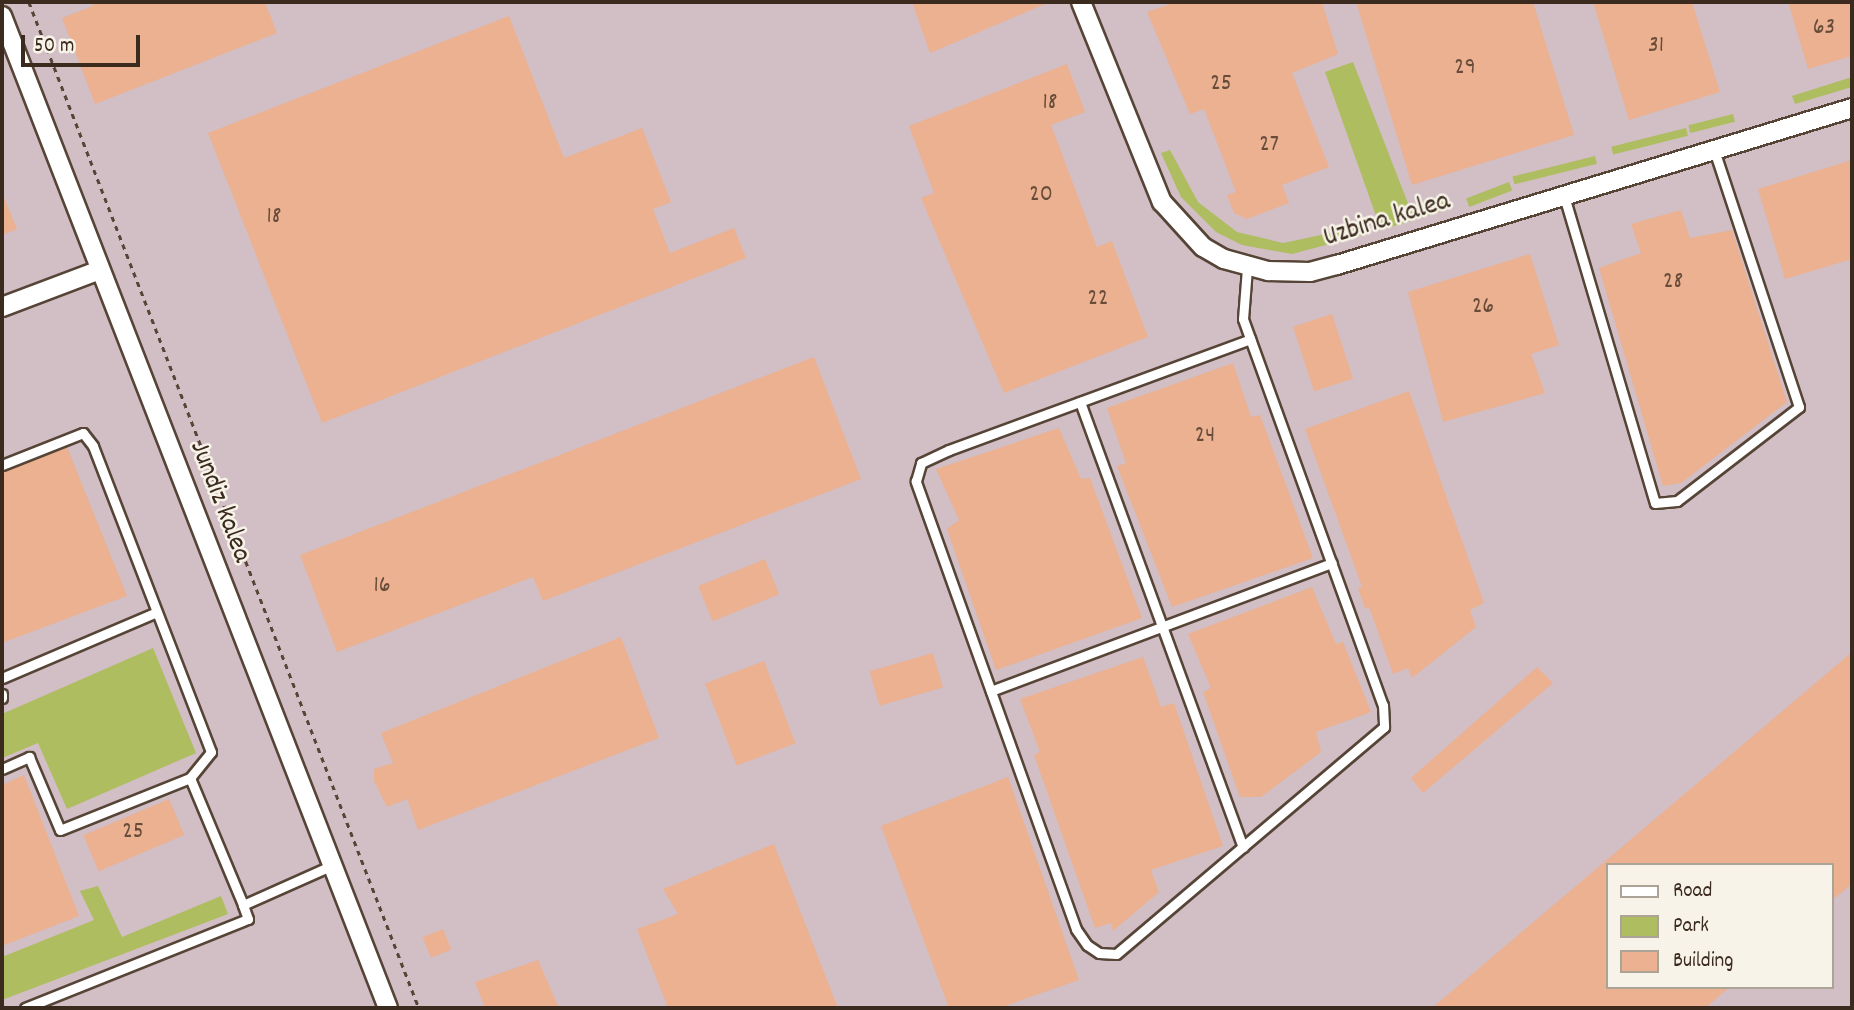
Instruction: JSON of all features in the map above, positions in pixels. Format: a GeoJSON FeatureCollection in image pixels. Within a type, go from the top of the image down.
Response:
{"type":"FeatureCollection","features":[{"type":"Feature","properties":{"kind":"street","name":"Uzbina kalea"},"geometry":{"type":"LineString","coordinates":[[1081,2],[1161,202],[1203,247],[1247,268],[1310,272],[1852,108]]}},
{"type":"Feature","properties":{"kind":"street","name":"Jundiz kalea"},"geometry":{"type":"LineString","coordinates":[[2,16],[388,1008]]}},
{"type":"Feature","properties":{"kind":"street"},"geometry":{"type":"LineString","coordinates":[[2,307],[100,270]]}},
{"type":"Feature","properties":{"kind":"lane"},"geometry":{"type":"LineString","coordinates":[[1564,196],[1654,503],[1677,501],[1799,407],[1714,150]]}},
{"type":"Feature","properties":{"kind":"lane"},"geometry":{"type":"LineString","coordinates":[[1247,268],[1243,319],[1383,705],[1384,727],[1116,954],[1099,953],[1087,946],[1076,929],[916,481],[921,463],[1250,339]]}},
{"type":"Feature","properties":{"kind":"lane"},"geometry":{"type":"LineString","coordinates":[[1080,402],[1242,847]]}},
{"type":"Feature","properties":{"kind":"lane"},"geometry":{"type":"LineString","coordinates":[[2,465],[83,433],[93,446],[211,752],[190,778],[60,830],[29,757],[2,769]]}},
{"type":"Feature","properties":{"kind":"lane"},"geometry":{"type":"LineString","coordinates":[[991,691],[1332,563]]}},
{"type":"Feature","properties":{"kind":"lane"},"geometry":{"type":"LineString","coordinates":[[2,678],[157,612]]}},
{"type":"Feature","properties":{"kind":"lane"},"geometry":{"type":"LineString","coordinates":[[25,1008],[248,919],[190,778]]}},
{"type":"Feature","properties":{"kind":"lane"},"geometry":{"type":"LineString","coordinates":[[243,905],[333,865]]}},
{"type":"Feature","properties":{"kind":"path"},"geometry":{"type":"LineString","coordinates":[[29,2],[419,1008]]}},
{"type":"Feature","properties":{"kind":"shaded area"},"geometry":{"type":"Polygon","coordinates":[[[2,2],[1852,2],[1852,1008],[2,1008],[2,2]]]}},
{"type":"Feature","properties":{"kind":"green space"},"geometry":{"type":"Polygon","coordinates":[[[1353,62],[1411,211],[1447,200],[1449,209],[1381,230],[1325,72],[1353,62]]]}},
{"type":"Feature","properties":{"kind":"green space"},"geometry":{"type":"Polygon","coordinates":[[[1852,77],[1852,87],[1795,104],[1792,96],[1852,77]]]}},
{"type":"Feature","properties":{"kind":"green space"},"geometry":{"type":"Polygon","coordinates":[[[1733,114],[1735,122],[1690,133],[1688,125],[1733,114]]]}},
{"type":"Feature","properties":{"kind":"green space"},"geometry":{"type":"Polygon","coordinates":[[[1686,128],[1688,136],[1613,154],[1611,147],[1686,128]]]}},
{"type":"Feature","properties":{"kind":"green space"},"geometry":{"type":"Polygon","coordinates":[[[1170,150],[1198,202],[1237,232],[1283,243],[1364,226],[1367,234],[1292,254],[1242,245],[1216,232],[1181,197],[1161,153],[1170,150]]]}},
{"type":"Feature","properties":{"kind":"green space"},"geometry":{"type":"Polygon","coordinates":[[[1595,156],[1597,164],[1514,184],[1513,177],[1595,156]]]}},
{"type":"Feature","properties":{"kind":"green space"},"geometry":{"type":"Polygon","coordinates":[[[1509,182],[1512,190],[1469,207],[1466,198],[1509,182]]]}},
{"type":"Feature","properties":{"kind":"green space"},"geometry":{"type":"Polygon","coordinates":[[[153,648],[196,753],[67,809],[38,743],[2,758],[2,714],[153,648]]]}},
{"type":"Feature","properties":{"kind":"green space"},"geometry":{"type":"Polygon","coordinates":[[[98,886],[122,937],[221,896],[228,914],[2,1000],[2,957],[94,920],[80,891],[98,886]]]}},
{"type":"Feature","properties":{"kind":"building"},"geometry":{"type":"Polygon","coordinates":[[[91,2],[265,2],[277,33],[95,104],[62,18],[93,6],[91,2]]]}},
{"type":"Feature","properties":{"kind":"building"},"geometry":{"type":"Polygon","coordinates":[[[912,2],[1050,2],[930,53],[912,2]]]}},
{"type":"Feature","properties":{"kind":"building"},"geometry":{"type":"Polygon","coordinates":[[[1176,2],[1322,2],[1338,54],[1292,73],[1329,167],[1282,185],[1289,203],[1247,219],[1234,213],[1227,195],[1236,192],[1204,109],[1190,114],[1147,12],[1176,2]]]}},
{"type":"Feature","properties":{"kind":"building"},"geometry":{"type":"Polygon","coordinates":[[[1356,2],[1533,2],[1574,135],[1412,185],[1356,2]]]}},
{"type":"Feature","properties":{"kind":"building"},"geometry":{"type":"Polygon","coordinates":[[[1593,2],[1692,2],[1720,92],[1629,120],[1593,2]]]}},
{"type":"Feature","properties":{"kind":"building"},"geometry":{"type":"Polygon","coordinates":[[[1788,2],[1852,2],[1852,56],[1808,69],[1788,2]]]}},
{"type":"Feature","properties":{"kind":"building"},"geometry":{"type":"Polygon","coordinates":[[[509,16],[564,158],[642,128],[671,202],[653,209],[670,253],[734,228],[746,258],[322,423],[208,133],[509,16]]]}},
{"type":"Feature","properties":{"kind":"building"},"geometry":{"type":"Polygon","coordinates":[[[1067,64],[1085,112],[1051,125],[1097,247],[1112,241],[1148,337],[1004,393],[921,198],[934,193],[909,126],[1067,64]]]}},
{"type":"Feature","properties":{"kind":"building"},"geometry":{"type":"Polygon","coordinates":[[[1852,160],[1852,259],[1785,279],[1758,189],[1852,160]]]}},
{"type":"Feature","properties":{"kind":"building"},"geometry":{"type":"Polygon","coordinates":[[[2,193],[17,229],[2,235],[2,193]]]}},
{"type":"Feature","properties":{"kind":"building"},"geometry":{"type":"Polygon","coordinates":[[[1681,210],[1690,238],[1732,230],[1787,402],[1681,483],[1663,486],[1599,268],[1641,253],[1631,224],[1681,210]]]}},
{"type":"Feature","properties":{"kind":"building"},"geometry":{"type":"Polygon","coordinates":[[[1530,254],[1559,345],[1531,354],[1545,393],[1443,422],[1408,292],[1530,254]]]}},
{"type":"Feature","properties":{"kind":"building"},"geometry":{"type":"Polygon","coordinates":[[[1332,314],[1353,379],[1314,391],[1293,327],[1332,314]]]}},
{"type":"Feature","properties":{"kind":"building"},"geometry":{"type":"Polygon","coordinates":[[[814,357],[861,479],[543,601],[533,577],[337,652],[300,555],[814,357]]]}},
{"type":"Feature","properties":{"kind":"building"},"geometry":{"type":"Polygon","coordinates":[[[1233,363],[1251,417],[1260,415],[1313,558],[1172,607],[1117,466],[1126,463],[1107,408],[1233,363]]]}},
{"type":"Feature","properties":{"kind":"building"},"geometry":{"type":"Polygon","coordinates":[[[1409,391],[1484,603],[1470,610],[1476,627],[1412,678],[1408,668],[1393,674],[1369,607],[1365,609],[1358,588],[1362,587],[1305,429],[1409,391]]]}},
{"type":"Feature","properties":{"kind":"building"},"geometry":{"type":"Polygon","coordinates":[[[1059,428],[1081,479],[1090,478],[1142,618],[996,670],[947,529],[959,520],[936,469],[1059,428]]]}},
{"type":"Feature","properties":{"kind":"building"},"geometry":{"type":"Polygon","coordinates":[[[67,447],[127,596],[2,643],[2,472],[67,447]]]}},
{"type":"Feature","properties":{"kind":"building"},"geometry":{"type":"Polygon","coordinates":[[[765,559],[779,594],[712,621],[698,586],[765,559]]]}},
{"type":"Feature","properties":{"kind":"building"},"geometry":{"type":"Polygon","coordinates":[[[1312,587],[1336,644],[1343,642],[1371,712],[1316,732],[1321,752],[1261,797],[1240,797],[1203,692],[1211,688],[1188,634],[1312,587]]]}},
{"type":"Feature","properties":{"kind":"building"},"geometry":{"type":"Polygon","coordinates":[[[621,637],[659,738],[418,830],[407,799],[387,807],[374,781],[374,769],[393,763],[381,733],[621,637]]]}},
{"type":"Feature","properties":{"kind":"building"},"geometry":{"type":"Polygon","coordinates":[[[1852,652],[1852,884],[1833,899],[1833,863],[1605,863],[1605,989],[1728,989],[1705,1008],[1432,1008],[1852,652]]]}},
{"type":"Feature","properties":{"kind":"building"},"geometry":{"type":"Polygon","coordinates":[[[933,653],[943,688],[879,706],[870,671],[933,653]]]}},
{"type":"Feature","properties":{"kind":"building"},"geometry":{"type":"Polygon","coordinates":[[[1143,657],[1161,707],[1174,703],[1223,846],[1151,870],[1159,892],[1113,931],[1111,923],[1095,928],[1034,755],[1040,752],[1020,699],[1143,657]]]}},
{"type":"Feature","properties":{"kind":"building"},"geometry":{"type":"Polygon","coordinates":[[[764,661],[796,743],[737,766],[705,684],[764,661]]]}},
{"type":"Feature","properties":{"kind":"building"},"geometry":{"type":"Polygon","coordinates":[[[1537,667],[1553,683],[1423,793],[1411,778],[1537,667]]]}},
{"type":"Feature","properties":{"kind":"building"},"geometry":{"type":"Polygon","coordinates":[[[24,775],[79,916],[2,946],[2,785],[24,775]]]}},
{"type":"Feature","properties":{"kind":"building"},"geometry":{"type":"Polygon","coordinates":[[[1008,777],[1079,980],[999,1008],[949,1008],[881,826],[1008,777]]]}},
{"type":"Feature","properties":{"kind":"building"},"geometry":{"type":"Polygon","coordinates":[[[169,799],[184,835],[99,871],[83,835],[169,799]]]}},
{"type":"Feature","properties":{"kind":"building"},"geometry":{"type":"Polygon","coordinates":[[[774,844],[838,1008],[668,1008],[637,929],[678,914],[663,889],[774,844]]]}},
{"type":"Feature","properties":{"kind":"building"},"geometry":{"type":"Polygon","coordinates":[[[443,929],[451,949],[431,958],[423,937],[443,929]]]}},
{"type":"Feature","properties":{"kind":"building"},"geometry":{"type":"Polygon","coordinates":[[[538,960],[559,1008],[485,1008],[475,982],[538,960]]]}}]}
